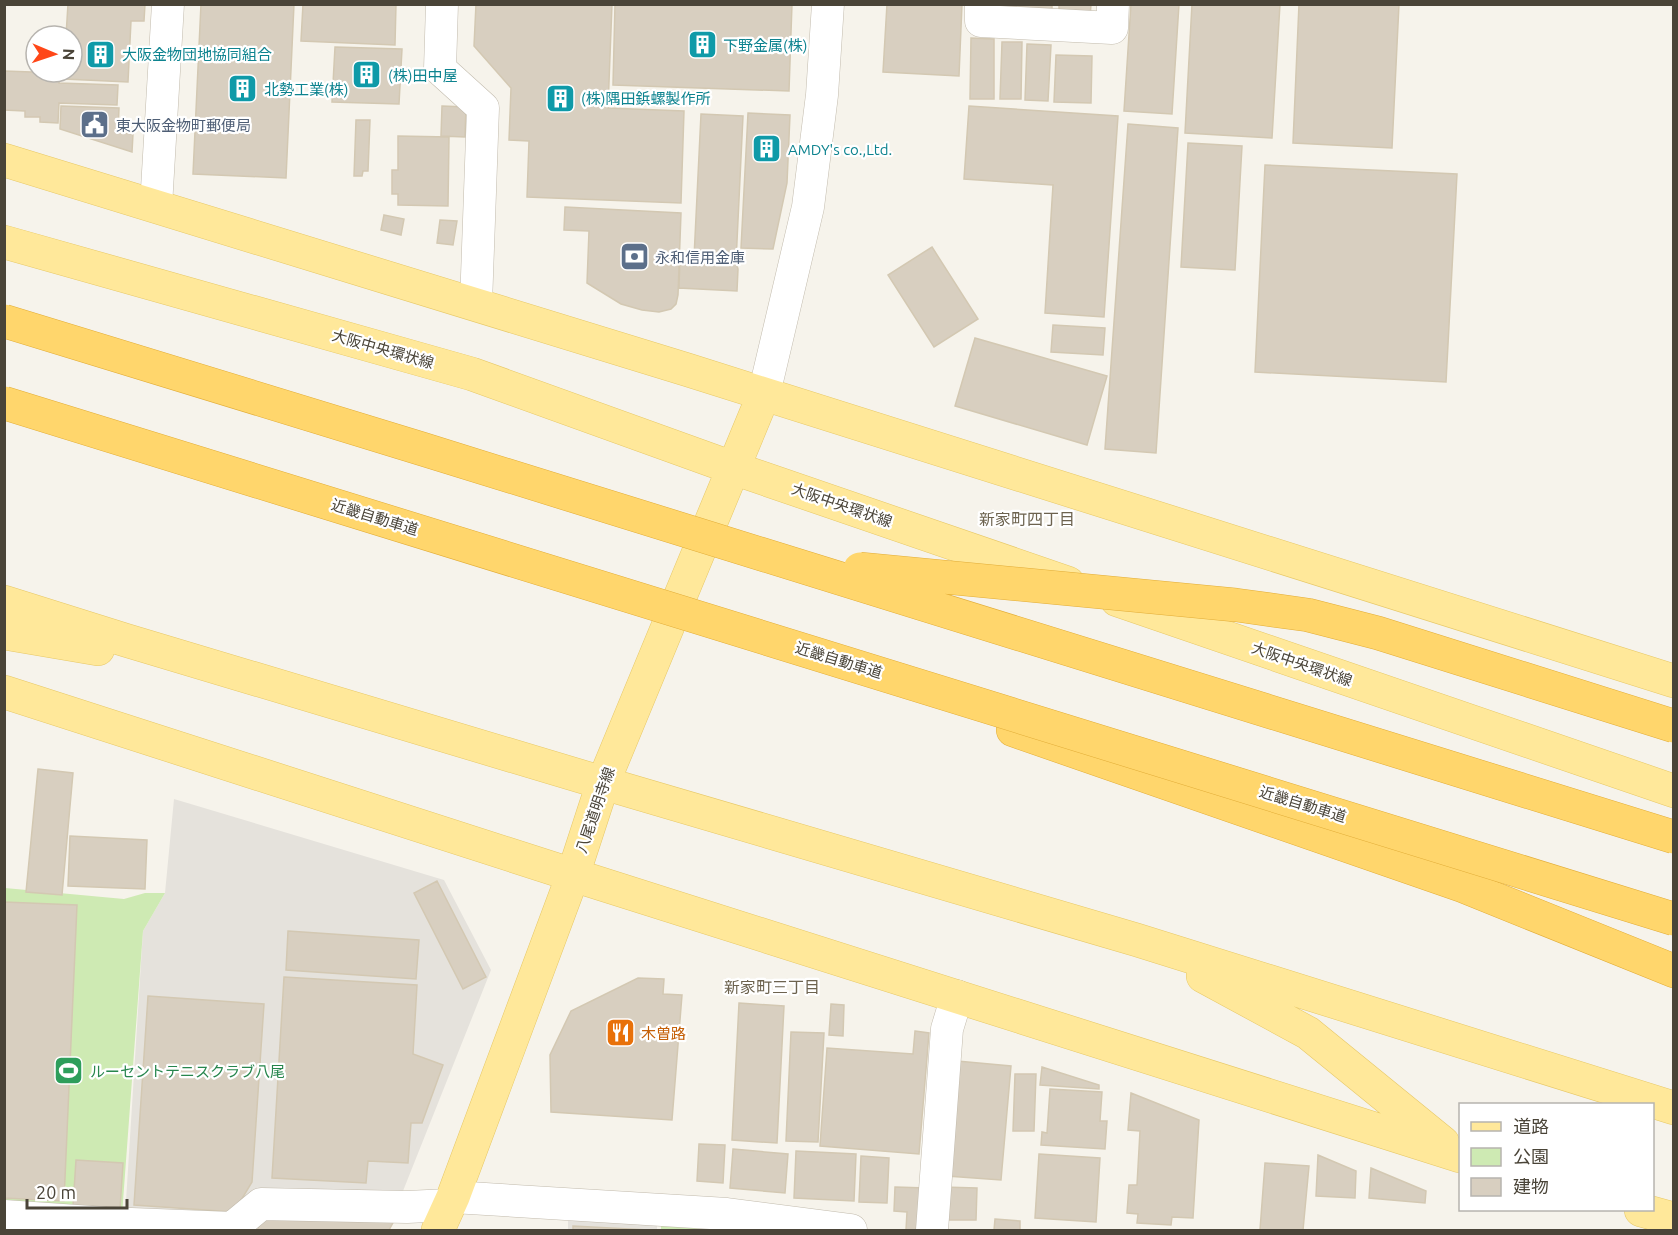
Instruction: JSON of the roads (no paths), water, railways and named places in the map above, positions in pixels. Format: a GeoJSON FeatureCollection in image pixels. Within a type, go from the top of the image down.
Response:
{"type":"FeatureCollection","features":[{"type":"Feature","properties":{"kind":"highway"},"geometry":{"type":"LineString","coordinates":[[4,321],[1674,837]]}},
{"type":"Feature","properties":{"kind":"highway","name":"近畿自動車道"},"geometry":{"type":"LineString","coordinates":[[4,403],[1674,919]]}},
{"type":"Feature","properties":{"kind":"highway"},"geometry":{"type":"LineString","coordinates":[[792,563],[1225,604],[1308,615],[1378,633],[1674,726]]}},
{"type":"Feature","properties":{"kind":"highway"},"geometry":{"type":"LineString","coordinates":[[835,659],[1011,730],[1463,886],[1674,971]]}},
{"type":"Feature","properties":{"kind":"main road"},"geometry":{"type":"LineString","coordinates":[[4,160],[476,304],[1674,681]]}},
{"type":"Feature","properties":{"kind":"main road","name":"大阪中央環状線"},"geometry":{"type":"LineString","coordinates":[[4,242],[472,374],[734,468],[1674,791]]}},
{"type":"Feature","properties":{"kind":"main road","name":"八尾道明寺線"},"geometry":{"type":"LineString","coordinates":[[447,1211],[573,875],[603,783],[764,394]]}},
{"type":"Feature","properties":{"kind":"main road"},"geometry":{"type":"LineString","coordinates":[[4,602],[603,783],[1137,940],[1674,1108]]}},
{"type":"Feature","properties":{"kind":"main road"},"geometry":{"type":"LineString","coordinates":[[4,633],[244,675]]}},
{"type":"Feature","properties":{"kind":"main road"},"geometry":{"type":"LineString","coordinates":[[4,692],[1459,1156]]}},
{"type":"Feature","properties":{"kind":"main road"},"geometry":{"type":"LineString","coordinates":[[1137,940],[1308,1033],[1459,1155]]}},
{"type":"Feature","properties":{"kind":"main road"},"geometry":{"type":"LineString","coordinates":[[1648,1211],[1674,1219]]}},
{"type":"Feature","properties":{"kind":"street"},"geometry":{"type":"LineString","coordinates":[[156,206],[168,4]]}},
{"type":"Feature","properties":{"kind":"street"},"geometry":{"type":"LineString","coordinates":[[442,4],[440,69],[483,108],[476,304]]}},
{"type":"Feature","properties":{"kind":"street"},"geometry":{"type":"LineString","coordinates":[[764,394],[808,207],[822,95],[828,4]]}},
{"type":"Feature","properties":{"kind":"street"},"geometry":{"type":"LineString","coordinates":[[981,4],[981,21],[1112,28],[1113,4]]}},
{"type":"Feature","properties":{"kind":"street"},"geometry":{"type":"LineString","coordinates":[[932,1230],[947,1029],[957,996]]}},
{"type":"Feature","properties":{"kind":"street"},"geometry":{"type":"LineString","coordinates":[[4,1216],[232,1228],[261,1204],[407,1207],[447,1211],[727,1214],[851,1230]]}},
{"type":"Feature","properties":{"kind":"place","name":"下野金属(株)"},"geometry":{"type":"Point","coordinates":[702,45]}},
{"type":"Feature","properties":{"kind":"place","name":"大阪金物団地協同組合"},"geometry":{"type":"Point","coordinates":[101,54]}},
{"type":"Feature","properties":{"kind":"place","name":"(株)田中屋"},"geometry":{"type":"Point","coordinates":[367,75]}},
{"type":"Feature","properties":{"kind":"place","name":"北勢工業(株)"},"geometry":{"type":"Point","coordinates":[243,89]}},
{"type":"Feature","properties":{"kind":"place","name":"(株)隅田鋲螺製作所"},"geometry":{"type":"Point","coordinates":[560,98]}},
{"type":"Feature","properties":{"kind":"place","name":"東大阪金物町郵便局"},"geometry":{"type":"Point","coordinates":[95,125]}},
{"type":"Feature","properties":{"kind":"place","name":"AMDY's co.,Ltd."},"geometry":{"type":"Point","coordinates":[767,149]}},
{"type":"Feature","properties":{"kind":"place","name":"永和信用金庫"},"geometry":{"type":"Point","coordinates":[634,257]}},
{"type":"Feature","properties":{"kind":"place","name":"木曽路"},"geometry":{"type":"Point","coordinates":[620,1033]}},
{"type":"Feature","properties":{"kind":"place","name":"ルーセントテニスクラブ八尾"},"geometry":{"type":"Point","coordinates":[69,1071]}},
{"type":"Feature","properties":{"kind":"district","name":"新家町四丁目"},"geometry":{"type":"Point","coordinates":[1027,519]}},
{"type":"Feature","properties":{"kind":"district","name":"新家町三丁目"},"geometry":{"type":"Point","coordinates":[772,987]}}]}
